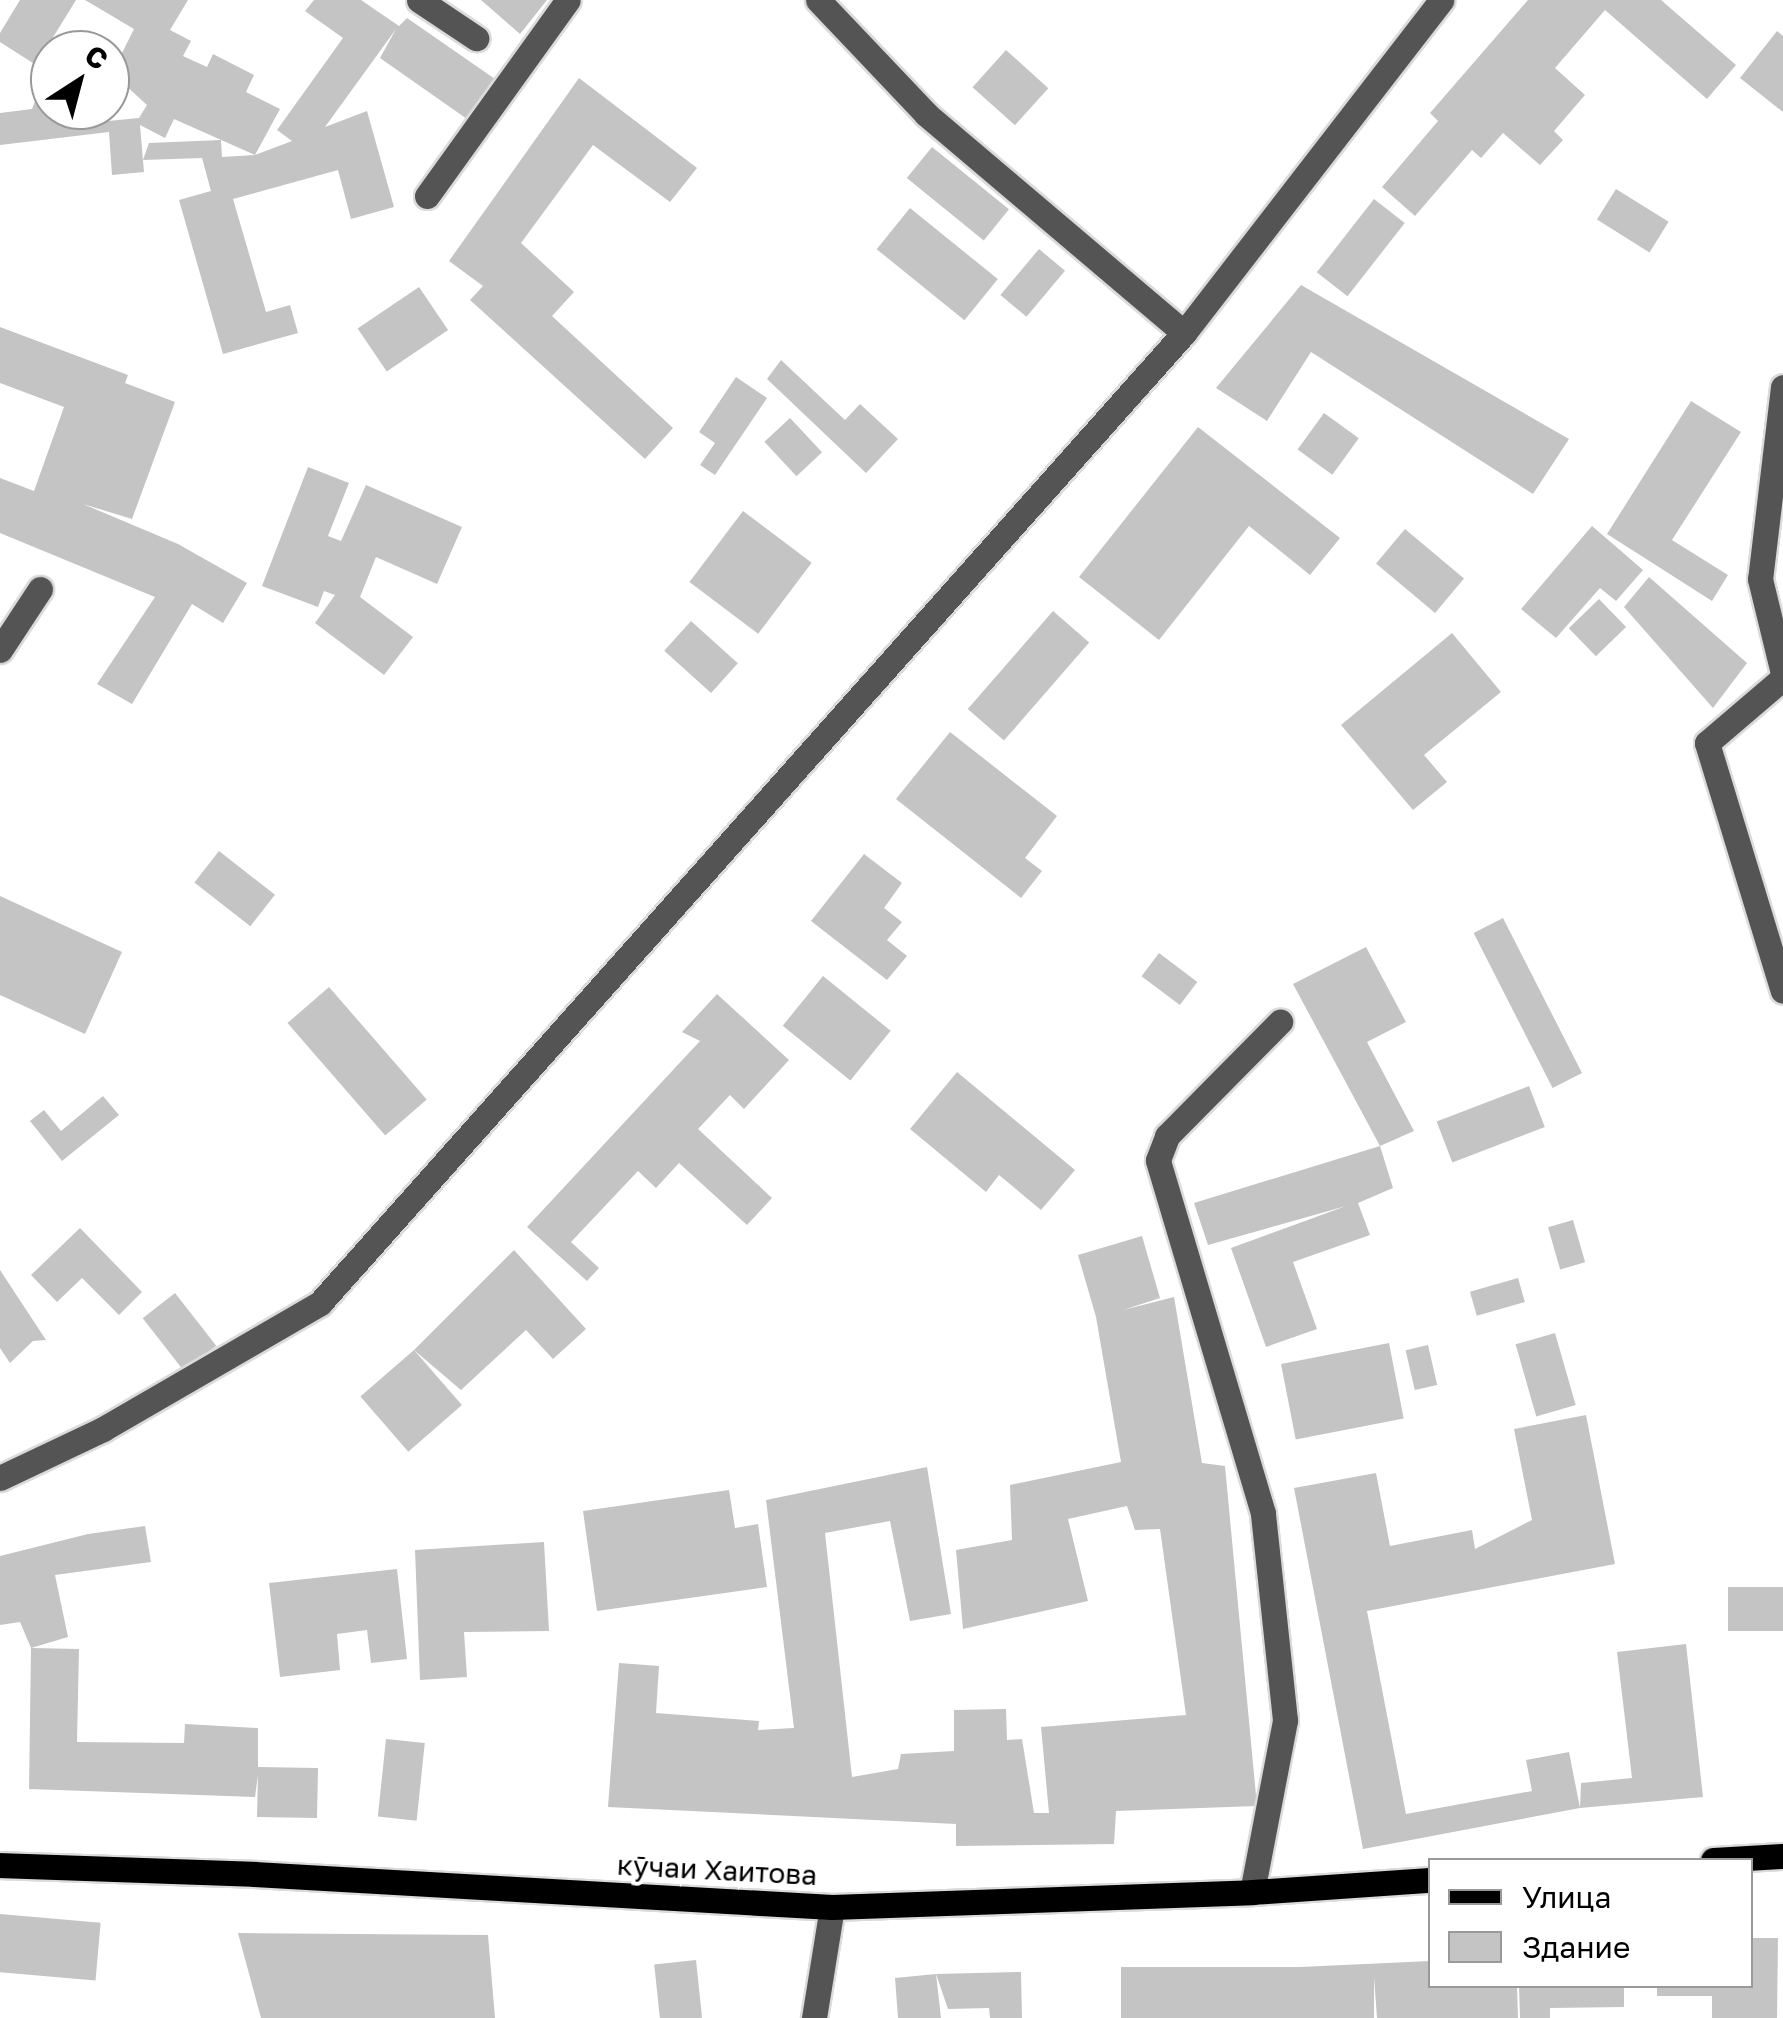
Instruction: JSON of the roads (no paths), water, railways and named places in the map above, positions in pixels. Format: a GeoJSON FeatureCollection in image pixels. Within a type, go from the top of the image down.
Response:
{"type":"FeatureCollection","features":[{"type":"Feature","properties":{"kind":"main road"},"geometry":{"type":"LineString","coordinates":[[1748,1858],[1783,1856]]}},
{"type":"Feature","properties":{"kind":"main road","name":"кӯчаи Хаитова"},"geometry":{"type":"LineString","coordinates":[[0,1865],[274,1875],[832,1906],[1252,1892],[1428,1880]]}},
{"type":"Feature","properties":{"kind":"street"},"geometry":{"type":"LineString","coordinates":[[420,0],[476,38]]}},
{"type":"Feature","properties":{"kind":"street"},"geometry":{"type":"LineString","coordinates":[[428,196],[568,0]]}},
{"type":"Feature","properties":{"kind":"street"},"geometry":{"type":"LineString","coordinates":[[818,0],[926,114],[1184,333]]}},
{"type":"Feature","properties":{"kind":"street"},"geometry":{"type":"LineString","coordinates":[[0,1478],[102,1429],[320,1303],[1184,333],[1440,0]]}},
{"type":"Feature","properties":{"kind":"street"},"geometry":{"type":"LineString","coordinates":[[1783,387],[1760,579],[1783,676],[1707,743],[1783,990]]}},
{"type":"Feature","properties":{"kind":"street"},"geometry":{"type":"LineString","coordinates":[[0,650],[40,590]]}},
{"type":"Feature","properties":{"kind":"street"},"geometry":{"type":"LineString","coordinates":[[1252,1892],[1285,1720],[1262,1513],[1158,1160],[1167,1136],[1280,1022]]}},
{"type":"Feature","properties":{"kind":"street"},"geometry":{"type":"LineString","coordinates":[[814,2018],[832,1906]]}}]}
